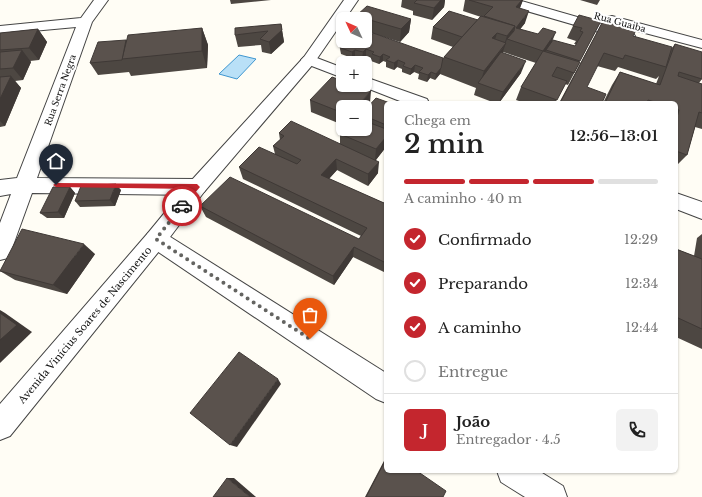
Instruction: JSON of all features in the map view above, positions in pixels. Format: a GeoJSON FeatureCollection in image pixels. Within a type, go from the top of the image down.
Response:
{"type":"FeatureCollection","features":[{"type":"Feature","properties":{"kind":"street","name":"Rua Serra Negra"},"geometry":{"type":"LineString","coordinates":[[0,251],[85,22],[102,0]]}},
{"type":"Feature","properties":{"kind":"street","name":"Avenida Vinícius Soares de Nascimento"},"geometry":{"type":"LineString","coordinates":[[0,426],[156,239],[197,187],[309,60],[351,0]]}},
{"type":"Feature","properties":{"kind":"street","name":"Rua Guaiba"},"geometry":{"type":"LineString","coordinates":[[505,0],[702,57]]}},
{"type":"Feature","properties":{"kind":"street","name":"Rua Guaiba"},"geometry":{"type":"LineString","coordinates":[[537,0],[702,44]]}},
{"type":"Feature","properties":{"kind":"street"},"geometry":{"type":"LineString","coordinates":[[0,30],[85,22]]}},
{"type":"Feature","properties":{"kind":"street"},"geometry":{"type":"LineString","coordinates":[[309,60],[336,70]]}},
{"type":"Feature","properties":{"kind":"street"},"geometry":{"type":"LineString","coordinates":[[372,85],[416,101]]}},
{"type":"Feature","properties":{"kind":"street"},"geometry":{"type":"LineString","coordinates":[[0,188],[25,185],[197,187]]}},
{"type":"Feature","properties":{"kind":"street"},"geometry":{"type":"LineString","coordinates":[[678,202],[702,211]]}},
{"type":"Feature","properties":{"kind":"street"},"geometry":{"type":"LineString","coordinates":[[156,239],[384,388]]}},
{"type":"Feature","properties":{"kind":"street"},"geometry":{"type":"LineString","coordinates":[[515,473],[552,497]]}},
{"type":"Feature","properties":{"kind":"water"},"geometry":{"type":"Polygon","coordinates":[[[239,55],[256,59],[237,79],[219,74],[239,55]]]}},
{"type":"Feature","properties":{"kind":"building"},"geometry":{"type":"Polygon","coordinates":[[[417,0],[441,0],[434,8],[414,3],[417,0]]]}},
{"type":"Feature","properties":{"kind":"building"},"geometry":{"type":"Polygon","coordinates":[[[469,0],[522,0],[516,7],[529,11],[516,28],[538,34],[543,28],[556,32],[543,51],[507,39],[514,31],[515,26],[484,16],[493,7],[469,0]]]}},
{"type":"Feature","properties":{"kind":"building"},"geometry":{"type":"Polygon","coordinates":[[[367,6],[411,19],[401,29],[372,21],[372,12],[360,12],[367,6]]]}},
{"type":"Feature","properties":{"kind":"building"},"geometry":{"type":"Polygon","coordinates":[[[449,11],[478,20],[462,37],[433,27],[449,11]]]}},
{"type":"Feature","properties":{"kind":"building"},"geometry":{"type":"Polygon","coordinates":[[[579,15],[601,21],[580,61],[546,50],[553,40],[575,46],[583,32],[580,31],[582,28],[573,26],[579,15]]]}},
{"type":"Feature","properties":{"kind":"building"},"geometry":{"type":"Polygon","coordinates":[[[481,16],[515,26],[507,36],[497,33],[492,38],[506,43],[484,71],[444,57],[481,16]]]}},
{"type":"Feature","properties":{"kind":"building"},"geometry":{"type":"Polygon","coordinates":[[[603,21],[636,30],[633,36],[672,47],[666,67],[625,55],[623,59],[604,53],[587,87],[606,94],[603,101],[561,101],[603,21]]]}},
{"type":"Feature","properties":{"kind":"building"},"geometry":{"type":"Polygon","coordinates":[[[281,24],[282,30],[269,42],[260,39],[268,31],[235,35],[235,28],[281,24]]]}},
{"type":"Feature","properties":{"kind":"building"},"geometry":{"type":"Polygon","coordinates":[[[202,28],[202,51],[122,59],[128,35],[202,28]]]}},
{"type":"Feature","properties":{"kind":"building"},"geometry":{"type":"Polygon","coordinates":[[[38,29],[29,48],[0,50],[0,33],[38,29]]]}},
{"type":"Feature","properties":{"kind":"building"},"geometry":{"type":"Polygon","coordinates":[[[373,33],[443,58],[441,68],[436,74],[431,72],[428,75],[419,72],[423,68],[415,65],[411,69],[403,66],[405,63],[398,60],[394,63],[386,60],[390,57],[383,54],[380,57],[372,54],[374,52],[366,49],[363,52],[355,50],[352,52],[341,48],[372,48],[373,33]]]}},
{"type":"Feature","properties":{"kind":"building"},"geometry":{"type":"Polygon","coordinates":[[[126,40],[122,60],[90,63],[98,42],[126,40]]]}},
{"type":"Feature","properties":{"kind":"building"},"geometry":{"type":"Polygon","coordinates":[[[675,44],[702,52],[702,79],[679,72],[678,76],[702,84],[702,113],[699,112],[687,155],[678,152],[678,101],[606,101],[620,72],[660,85],[675,44]]]}},
{"type":"Feature","properties":{"kind":"building"},"geometry":{"type":"Polygon","coordinates":[[[22,50],[13,68],[0,69],[0,52],[22,50]]]}},
{"type":"Feature","properties":{"kind":"building"},"geometry":{"type":"Polygon","coordinates":[[[543,51],[580,62],[574,73],[557,67],[552,76],[567,81],[557,100],[521,87],[543,51]]]}},
{"type":"Feature","properties":{"kind":"building"},"geometry":{"type":"Polygon","coordinates":[[[501,52],[526,61],[503,92],[478,83],[501,52]]]}},
{"type":"Feature","properties":{"kind":"building"},"geometry":{"type":"Polygon","coordinates":[[[11,76],[0,99],[0,77],[11,76]]]}},
{"type":"Feature","properties":{"kind":"building"},"geometry":{"type":"Polygon","coordinates":[[[332,77],[336,78],[336,92],[370,92],[363,100],[336,100],[336,110],[310,100],[332,77]]]}},
{"type":"Feature","properties":{"kind":"building"},"geometry":{"type":"Polygon","coordinates":[[[376,98],[384,101],[384,124],[372,119],[372,102],[376,98]]]}},
{"type":"Feature","properties":{"kind":"building"},"geometry":{"type":"Polygon","coordinates":[[[291,121],[379,162],[368,174],[336,159],[321,175],[384,203],[384,262],[354,247],[333,276],[200,206],[230,177],[359,239],[367,228],[239,167],[259,147],[297,164],[301,160],[273,146],[284,136],[279,133],[291,121]]]}},
{"type":"Feature","properties":{"kind":"building"},"geometry":{"type":"Polygon","coordinates":[[[372,124],[384,128],[384,139],[376,149],[345,136],[372,136],[372,124]]]}},
{"type":"Feature","properties":{"kind":"building"},"geometry":{"type":"Polygon","coordinates":[[[116,184],[110,200],[75,201],[81,186],[116,184]]]}},
{"type":"Feature","properties":{"kind":"building"},"geometry":{"type":"Polygon","coordinates":[[[53,187],[70,187],[58,212],[40,213],[53,187]]]}},
{"type":"Feature","properties":{"kind":"building"},"geometry":{"type":"Polygon","coordinates":[[[22,229],[84,244],[53,285],[0,271],[22,229]]]}},
{"type":"Feature","properties":{"kind":"building"},"geometry":{"type":"Polygon","coordinates":[[[678,250],[702,259],[702,329],[678,318],[678,250]]]}},
{"type":"Feature","properties":{"kind":"building"},"geometry":{"type":"Polygon","coordinates":[[[0,313],[17,325],[0,340],[0,313]]]}},
{"type":"Feature","properties":{"kind":"building"},"geometry":{"type":"Polygon","coordinates":[[[239,352],[278,379],[230,445],[190,413],[239,352]]]}},
{"type":"Feature","properties":{"kind":"building"},"geometry":{"type":"Polygon","coordinates":[[[384,463],[384,473],[420,473],[446,491],[443,497],[366,497],[384,463]]]}},
{"type":"Feature","properties":{"kind":"building"},"geometry":{"type":"Polygon","coordinates":[[[227,478],[250,497],[213,497],[227,478]]]}},
{"type":"Feature","properties":{"kind":"way so far"},"geometry":{"type":"LineString","coordinates":[[182,206],[156,239],[310,339]]}},
{"type":"Feature","properties":{"kind":"route"},"geometry":{"type":"LineString","coordinates":[[56,185],[197,187],[182,206]]}}]}
